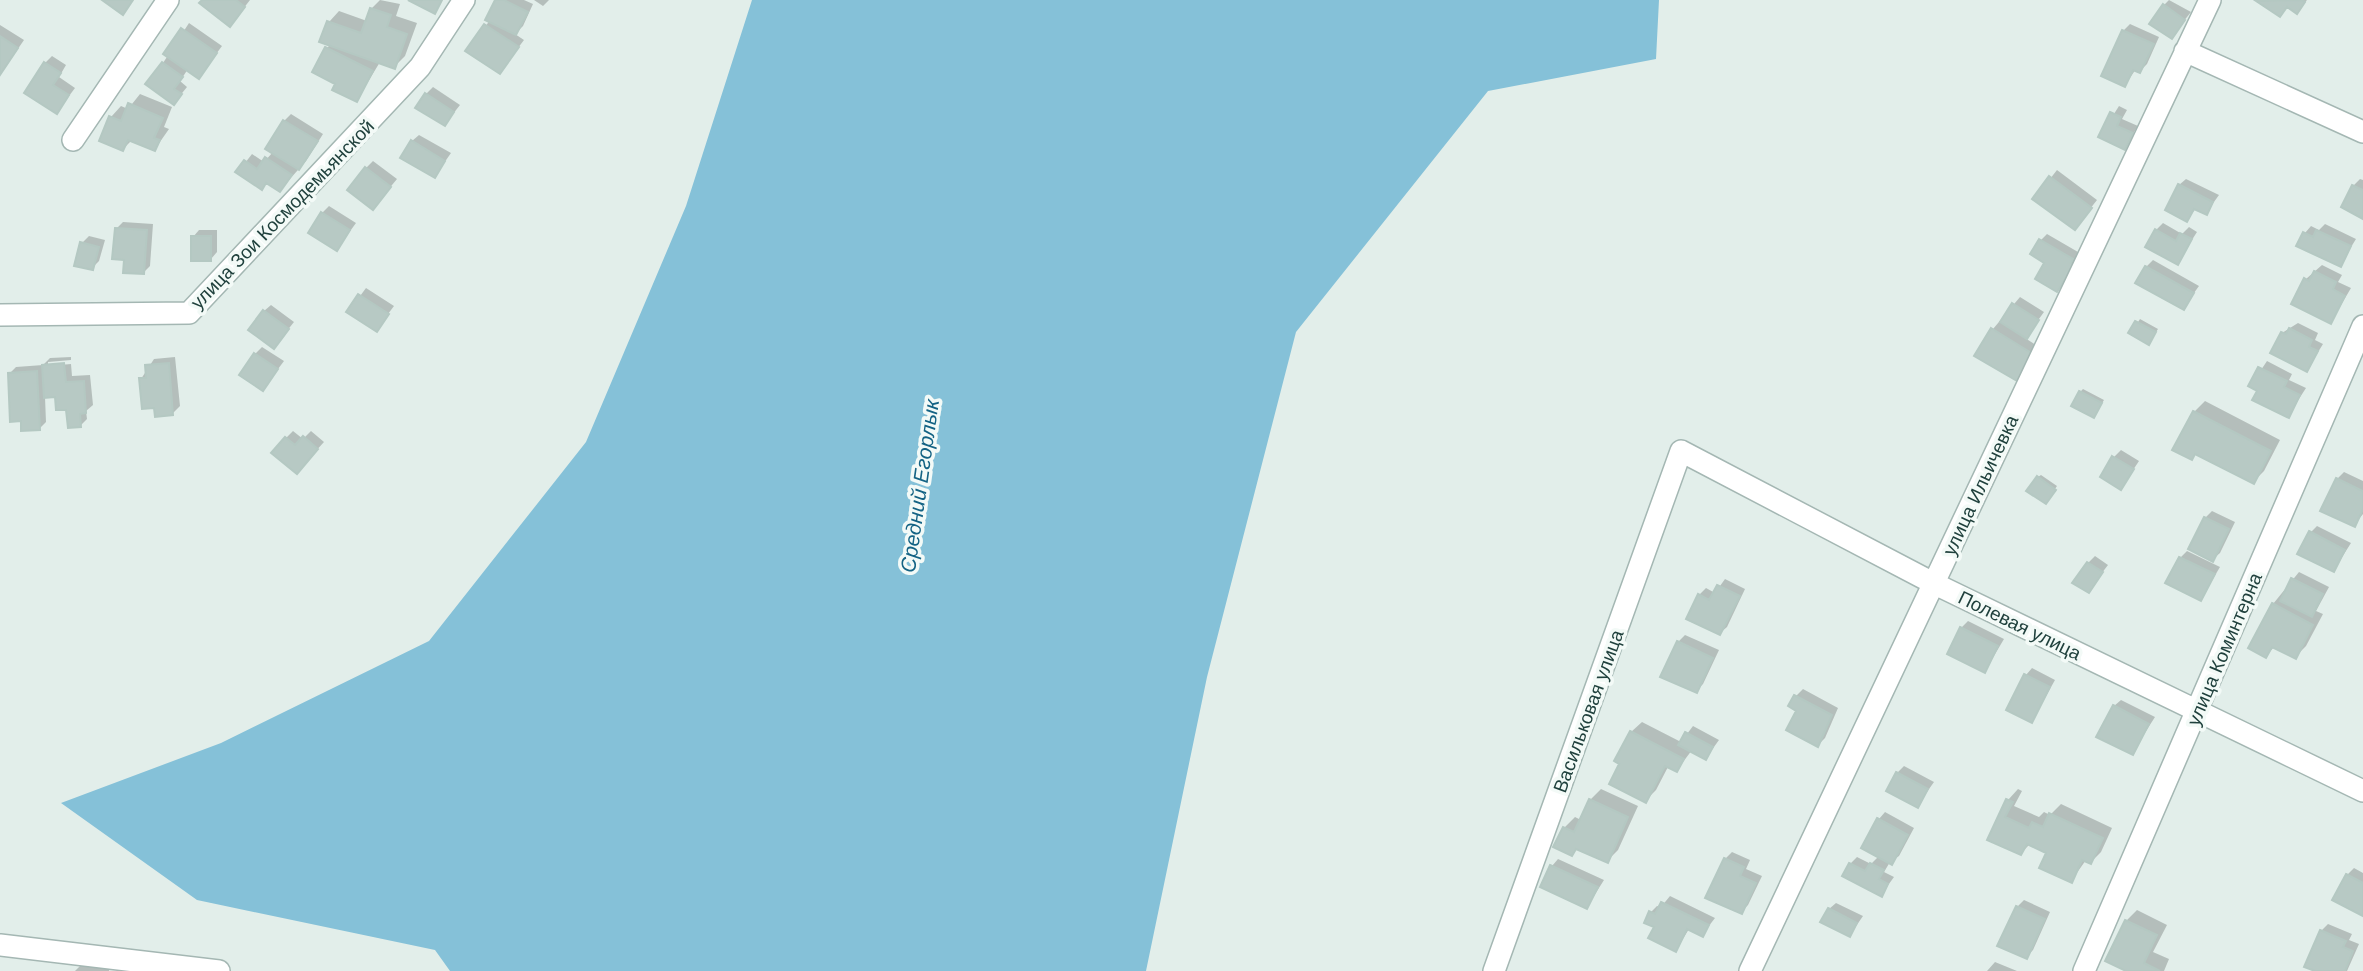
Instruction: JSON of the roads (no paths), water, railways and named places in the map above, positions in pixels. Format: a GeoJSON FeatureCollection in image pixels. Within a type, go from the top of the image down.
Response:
{"type":"FeatureCollection","features":[{"type":"Feature","properties":{"kind":"street"},"geometry":{"type":"LineString","coordinates":[[74,141],[168,0]]}},
{"type":"Feature","properties":{"kind":"street","name":"улица Зои Космодемьянской"},"geometry":{"type":"LineString","coordinates":[[0,315],[189,313],[420,67],[464,0]]}},
{"type":"Feature","properties":{"kind":"street","name":"улица Ильичевка"},"geometry":{"type":"LineString","coordinates":[[1749,971],[2210,0]]}},
{"type":"Feature","properties":{"kind":"street"},"geometry":{"type":"LineString","coordinates":[[2186,51],[2363,132]]}},
{"type":"Feature","properties":{"kind":"street","name":"улица Коминтерна"},"geometry":{"type":"LineString","coordinates":[[2084,971],[2363,326]]}},
{"type":"Feature","properties":{"kind":"street","name":"Полевая улица"},"geometry":{"type":"LineString","coordinates":[[1682,451],[1933,583],[2363,791]]}},
{"type":"Feature","properties":{"kind":"street","name":"Васильковая улица"},"geometry":{"type":"LineString","coordinates":[[1493,971],[1682,451]]}},
{"type":"Feature","properties":{"kind":"street"},"geometry":{"type":"LineString","coordinates":[[0,945],[219,971]]}},
{"type":"Feature","properties":{"kind":"water","name":"Средний Егорлык"},"geometry":{"type":"Polygon","coordinates":[[[752,0],[1659,0],[1656,59],[1488,91],[1296,332],[1207,677],[1146,971],[450,971],[435,950],[197,900],[61,803],[221,743],[429,641],[586,442],[686,206],[752,0]]]}}]}
